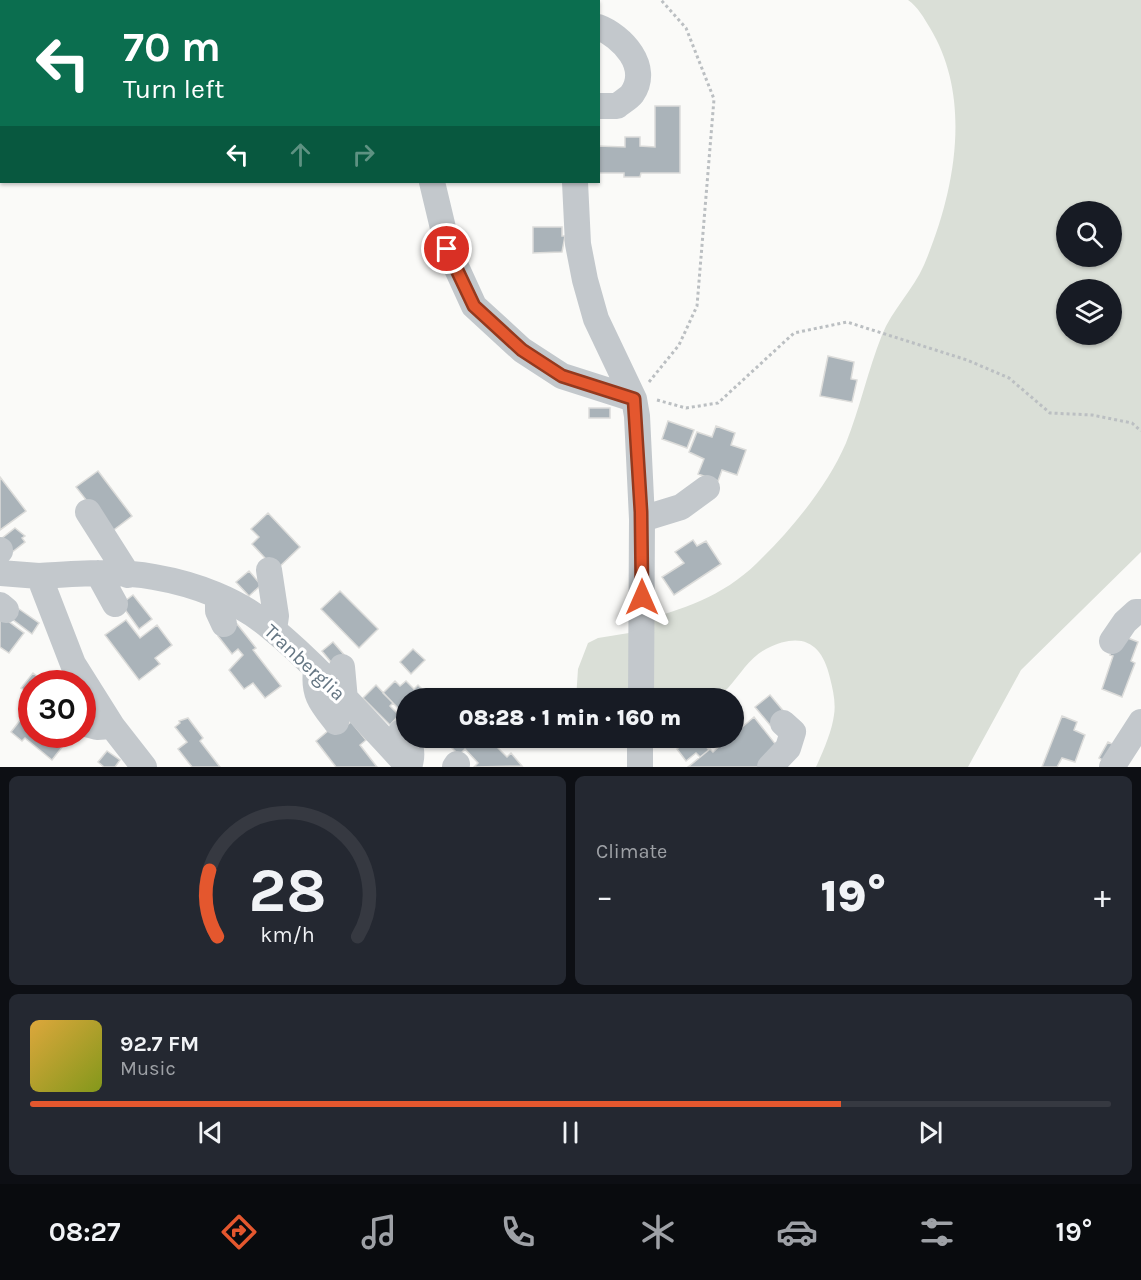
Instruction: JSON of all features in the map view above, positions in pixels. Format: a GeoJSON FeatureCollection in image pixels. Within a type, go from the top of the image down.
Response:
{"type":"FeatureCollection","features":[{"type":"Feature","properties":{"kind":"street"},"geometry":{"type":"LineString","coordinates":[[600,28],[624,41],[634,59],[637,76],[633,93],[617,106],[600,105]]}},
{"type":"Feature","properties":{"kind":"street"},"geometry":{"type":"LineString","coordinates":[[432,183],[447,249],[474,306],[522,350],[562,376],[636,397]]}},
{"type":"Feature","properties":{"kind":"street"},"geometry":{"type":"LineString","coordinates":[[575,183],[578,244],[596,319],[636,397],[642,519],[650,593],[641,688]]}},
{"type":"Feature","properties":{"kind":"street"},"geometry":{"type":"LineString","coordinates":[[642,519],[681,507],[706,488]]}},
{"type":"Feature","properties":{"kind":"street"},"geometry":{"type":"LineString","coordinates":[[88,512],[128,575]]}},
{"type":"Feature","properties":{"kind":"street"},"geometry":{"type":"LineString","coordinates":[[269,570],[276,616],[274,630]]}},
{"type":"Feature","properties":{"kind":"street","name":"Tranberglia"},"geometry":{"type":"LineString","coordinates":[[0,573],[39,576],[98,573],[128,575],[189,585],[230,601],[274,630],[316,671],[341,711],[409,767]]}},
{"type":"Feature","properties":{"kind":"street"},"geometry":{"type":"LineString","coordinates":[[98,573],[115,604]]}},
{"type":"Feature","properties":{"kind":"street"},"geometry":{"type":"LineString","coordinates":[[39,576],[73,664],[112,726],[144,767]]}},
{"type":"Feature","properties":{"kind":"street"},"geometry":{"type":"LineString","coordinates":[[218,597],[218,611],[224,624]]}},
{"type":"Feature","properties":{"kind":"street"},"geometry":{"type":"LineString","coordinates":[[1112,641],[1125,622],[1136,612],[1141,612]]}},
{"type":"Feature","properties":{"kind":"street"},"geometry":{"type":"LineString","coordinates":[[341,711],[342,667]]}},
{"type":"Feature","properties":{"kind":"street"},"geometry":{"type":"LineString","coordinates":[[1112,767],[1141,722]]}},
{"type":"Feature","properties":{"kind":"street"},"geometry":{"type":"LineString","coordinates":[[770,767],[788,748],[793,732],[783,723]]}},
{"type":"Feature","properties":{"kind":"street"},"geometry":{"type":"LineString","coordinates":[[96,727],[112,726]]}},
{"type":"Feature","properties":{"kind":"street"},"geometry":{"type":"LineString","coordinates":[[409,767],[411,748]]}},
{"type":"Feature","properties":{"kind":"street"},"geometry":{"type":"LineString","coordinates":[[640,748],[640,767]]}},
{"type":"Feature","properties":{"kind":"path"},"geometry":{"type":"LineString","coordinates":[[661,0],[687,28],[714,99],[697,306],[679,345],[636,397],[687,408],[718,403],[794,333],[847,322],[967,360],[1009,378],[1050,413],[1092,415],[1132,423],[1141,431]]}},
{"type":"Feature","properties":{"kind":"shaded area"},"geometry":{"type":"Polygon","coordinates":[[[908,0],[1141,0],[1141,552],[1021,670],[968,767],[816,767],[831,728],[835,710],[831,683],[822,656],[808,643],[790,641],[766,649],[750,662],[728,688],[577,688],[578,669],[588,643],[598,638],[629,633],[636,622],[701,601],[744,575],[795,522],[829,476],[838,459],[851,430],[882,335],[924,265],[935,237],[951,177],[955,146],[952,85],[943,56],[920,13],[908,0]]]}},
{"type":"Feature","properties":{"kind":"building"},"geometry":{"type":"Polygon","coordinates":[[[655,106],[680,106],[680,173],[641,173],[640,177],[624,177],[624,173],[600,173],[600,146],[625,147],[625,137],[640,137],[640,146],[655,147],[655,106]]]}},
{"type":"Feature","properties":{"kind":"building"},"geometry":{"type":"Polygon","coordinates":[[[533,227],[562,227],[562,236],[565,236],[562,252],[533,253],[533,227]]]}},
{"type":"Feature","properties":{"kind":"building"},"geometry":{"type":"Polygon","coordinates":[[[828,356],[854,362],[851,379],[857,380],[852,402],[820,396],[828,356]]]}},
{"type":"Feature","properties":{"kind":"building"},"geometry":{"type":"Polygon","coordinates":[[[589,408],[610,408],[610,418],[589,418],[589,408]]]}},
{"type":"Feature","properties":{"kind":"building"},"geometry":{"type":"Polygon","coordinates":[[[668,421],[694,430],[687,448],[662,439],[668,421]]]}},
{"type":"Feature","properties":{"kind":"building"},"geometry":{"type":"Polygon","coordinates":[[[716,426],[735,433],[731,445],[746,450],[737,475],[722,470],[718,481],[698,474],[704,459],[689,452],[697,432],[712,437],[716,426]]]}},
{"type":"Feature","properties":{"kind":"building"},"geometry":{"type":"Polygon","coordinates":[[[98,471],[132,516],[111,532],[76,487],[98,471]]]}},
{"type":"Feature","properties":{"kind":"building"},"geometry":{"type":"Polygon","coordinates":[[[0,477],[26,511],[0,530],[0,477]]]}},
{"type":"Feature","properties":{"kind":"building"},"geometry":{"type":"Polygon","coordinates":[[[268,513],[300,547],[276,570],[252,544],[259,537],[251,529],[268,513]]]}},
{"type":"Feature","properties":{"kind":"building"},"geometry":{"type":"Polygon","coordinates":[[[15,528],[25,536],[22,538],[25,542],[11,553],[1,539],[15,528]]]}},
{"type":"Feature","properties":{"kind":"building"},"geometry":{"type":"Polygon","coordinates":[[[693,540],[697,546],[706,541],[721,564],[674,595],[662,577],[684,563],[675,552],[693,540]]]}},
{"type":"Feature","properties":{"kind":"building"},"geometry":{"type":"Polygon","coordinates":[[[249,571],[261,585],[249,596],[236,582],[249,571]]]}},
{"type":"Feature","properties":{"kind":"building"},"geometry":{"type":"Polygon","coordinates":[[[340,591],[378,629],[359,648],[321,609],[340,591]]]}},
{"type":"Feature","properties":{"kind":"building"},"geometry":{"type":"Polygon","coordinates":[[[133,595],[152,619],[139,629],[121,604],[133,595]]]}},
{"type":"Feature","properties":{"kind":"building"},"geometry":{"type":"Polygon","coordinates":[[[19,609],[39,623],[32,634],[12,619],[19,609]]]}},
{"type":"Feature","properties":{"kind":"building"},"geometry":{"type":"Polygon","coordinates":[[[0,615],[24,633],[9,653],[0,647],[0,615]]]}},
{"type":"Feature","properties":{"kind":"building"},"geometry":{"type":"Polygon","coordinates":[[[126,620],[140,638],[157,625],[172,645],[155,658],[160,664],[139,680],[105,635],[126,620]]]}},
{"type":"Feature","properties":{"kind":"building"},"geometry":{"type":"Polygon","coordinates":[[[237,624],[256,648],[253,650],[281,686],[265,698],[253,683],[244,689],[229,670],[243,655],[238,649],[232,654],[218,636],[237,624]]]}},
{"type":"Feature","properties":{"kind":"building"},"geometry":{"type":"Polygon","coordinates":[[[1118,634],[1138,642],[1131,661],[1135,663],[1122,697],[1102,689],[1113,656],[1110,655],[1118,634]]]}},
{"type":"Feature","properties":{"kind":"building"},"geometry":{"type":"Polygon","coordinates":[[[333,642],[346,657],[335,667],[322,651],[333,642]]]}},
{"type":"Feature","properties":{"kind":"building"},"geometry":{"type":"Polygon","coordinates":[[[413,649],[425,660],[411,674],[400,662],[413,649]]]}},
{"type":"Feature","properties":{"kind":"building"},"geometry":{"type":"Polygon","coordinates":[[[395,681],[400,686],[406,681],[413,688],[396,688],[396,706],[383,693],[395,681]]]}},
{"type":"Feature","properties":{"kind":"building"},"geometry":{"type":"Polygon","coordinates":[[[376,685],[393,703],[390,706],[396,712],[396,718],[390,725],[363,698],[376,685]]]}},
{"type":"Feature","properties":{"kind":"building"},"geometry":{"type":"Polygon","coordinates":[[[770,695],[785,713],[770,725],[755,707],[770,695]]]}},
{"type":"Feature","properties":{"kind":"building"},"geometry":{"type":"Polygon","coordinates":[[[1062,716],[1077,722],[1074,730],[1085,735],[1075,762],[1062,758],[1057,767],[1042,767],[1062,716]]]}},
{"type":"Feature","properties":{"kind":"building"},"geometry":{"type":"Polygon","coordinates":[[[754,717],[780,750],[758,767],[688,767],[710,749],[713,752],[717,748],[744,748],[744,726],[754,717]]]}},
{"type":"Feature","properties":{"kind":"building"},"geometry":{"type":"Polygon","coordinates":[[[188,718],[203,738],[200,741],[220,767],[192,767],[178,749],[187,742],[175,727],[180,723],[179,721],[188,718]]]}},
{"type":"Feature","properties":{"kind":"building"},"geometry":{"type":"Polygon","coordinates":[[[351,722],[366,740],[360,745],[377,767],[336,767],[316,741],[335,725],[339,731],[351,722]]]}},
{"type":"Feature","properties":{"kind":"building"},"geometry":{"type":"Polygon","coordinates":[[[18,723],[18,738],[11,732],[18,723]]]}},
{"type":"Feature","properties":{"kind":"building"},"geometry":{"type":"Polygon","coordinates":[[[1108,742],[1118,747],[1109,764],[1099,758],[1108,742]]]}},
{"type":"Feature","properties":{"kind":"building"},"geometry":{"type":"Polygon","coordinates":[[[37,748],[61,748],[52,760],[37,748]]]}},
{"type":"Feature","properties":{"kind":"building"},"geometry":{"type":"Polygon","coordinates":[[[452,748],[498,748],[507,757],[511,753],[522,766],[474,767],[478,763],[465,749],[459,755],[452,748]]]}},
{"type":"Feature","properties":{"kind":"building"},"geometry":{"type":"Polygon","coordinates":[[[707,748],[709,750],[700,757],[696,753],[686,761],[677,749],[707,748]]]}},
{"type":"Feature","properties":{"kind":"building"},"geometry":{"type":"Polygon","coordinates":[[[107,751],[120,760],[115,767],[104,767],[98,762],[107,751]]]}},
{"type":"Feature","properties":{"kind":"route"},"geometry":{"type":"LineString","coordinates":[[447,249],[474,306],[522,350],[562,376],[634,399],[638,416],[642,597]]}}]}
